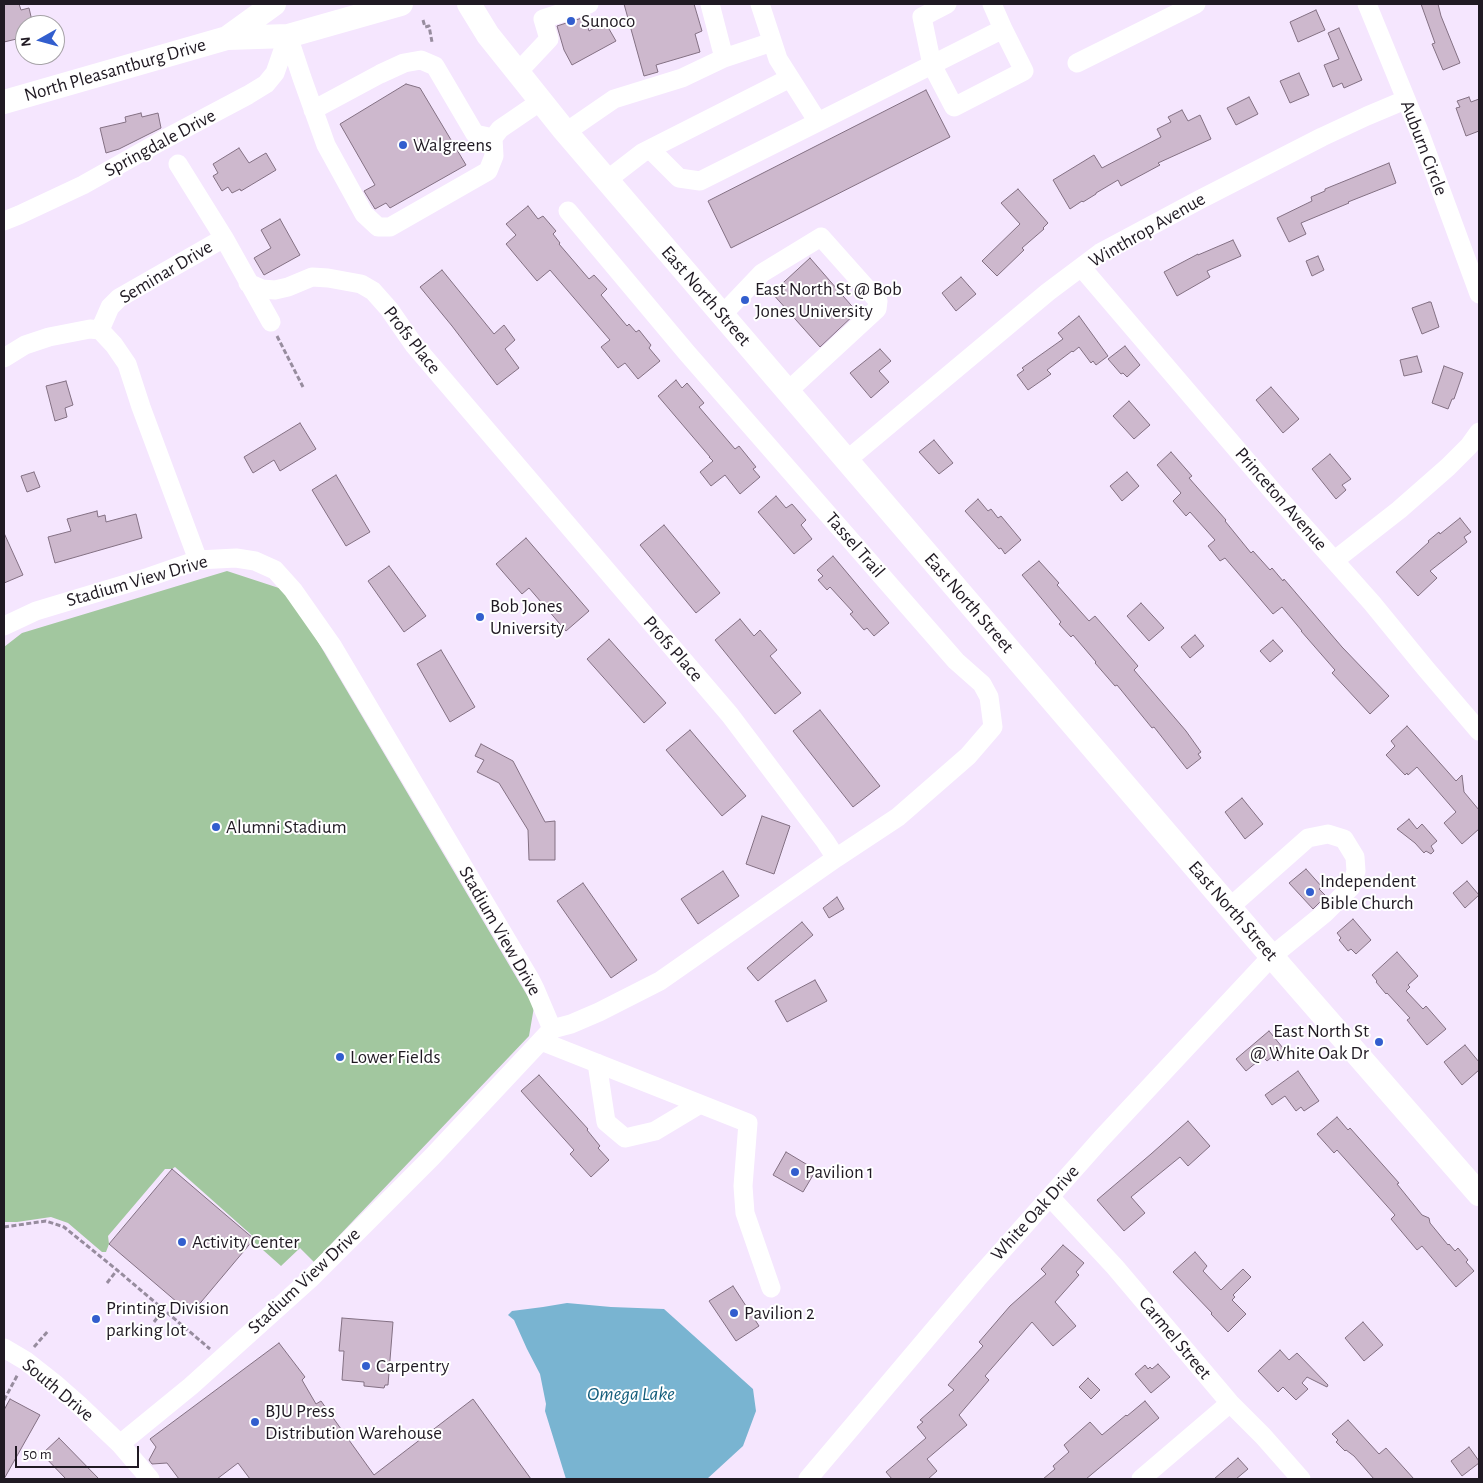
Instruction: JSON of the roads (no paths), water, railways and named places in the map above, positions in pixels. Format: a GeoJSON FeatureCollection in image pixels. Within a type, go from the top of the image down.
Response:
{"type":"FeatureCollection","features":[{"type":"Feature","properties":{"kind":"main road","name":"North Pleasantburg Drive"},"geometry":{"type":"LineString","coordinates":[[227,38],[274,4]]}},
{"type":"Feature","properties":{"kind":"main road","name":"North Pleasantburg Drive"},"geometry":{"type":"LineString","coordinates":[[4,102],[227,38],[288,36],[401,4]]}},
{"type":"Feature","properties":{"kind":"main road","name":"East North Street"},"geometry":{"type":"LineString","coordinates":[[469,4],[488,35],[566,132],[1272,956],[1478,1191]]}},
{"type":"Feature","properties":{"kind":"street"},"geometry":{"type":"LineString","coordinates":[[518,72],[549,39],[544,19],[590,4]]}},
{"type":"Feature","properties":{"kind":"street"},"geometry":{"type":"LineString","coordinates":[[710,4],[724,58]]}},
{"type":"Feature","properties":{"kind":"street"},"geometry":{"type":"LineString","coordinates":[[760,4],[778,59],[818,122]]}},
{"type":"Feature","properties":{"kind":"street"},"geometry":{"type":"LineString","coordinates":[[947,4],[922,17],[932,65],[954,107],[1024,71],[1002,29],[992,4]]}},
{"type":"Feature","properties":{"kind":"street"},"geometry":{"type":"LineString","coordinates":[[1077,63],[1164,11],[1196,4]]}},
{"type":"Feature","properties":{"kind":"street","name":"Auburn Circle"},"geometry":{"type":"LineString","coordinates":[[1367,4],[1419,131],[1479,294]]}},
{"type":"Feature","properties":{"kind":"street"},"geometry":{"type":"LineString","coordinates":[[650,149],[679,178],[700,181],[1002,29]]}},
{"type":"Feature","properties":{"kind":"street"},"geometry":{"type":"LineString","coordinates":[[288,36],[326,145],[364,214],[378,227],[390,227],[488,171],[494,156],[493,138],[500,129],[541,101]]}},
{"type":"Feature","properties":{"kind":"street","name":"Springdale Drive"},"geometry":{"type":"LineString","coordinates":[[4,221],[82,185],[260,88],[275,73],[288,36]]}},
{"type":"Feature","properties":{"kind":"street"},"geometry":{"type":"LineString","coordinates":[[566,132],[614,99],[682,78],[724,58],[772,42]]}},
{"type":"Feature","properties":{"kind":"street"},"geometry":{"type":"LineString","coordinates":[[313,110],[380,74],[404,63],[421,60],[435,66],[475,134],[493,138]]}},
{"type":"Feature","properties":{"kind":"street"},"geometry":{"type":"LineString","coordinates":[[607,180],[642,153],[790,78]]}},
{"type":"Feature","properties":{"kind":"street","name":"Winthrop Avenue"},"geometry":{"type":"LineString","coordinates":[[847,460],[1048,292],[1100,253],[1322,137],[1405,100]]}},
{"type":"Feature","properties":{"kind":"street"},"geometry":{"type":"LineString","coordinates":[[178,164],[224,238]]}},
{"type":"Feature","properties":{"kind":"street","name":"Tassel Trail"},"geometry":{"type":"LineString","coordinates":[[568,210],[687,353],[956,661],[982,684],[989,697],[994,727],[968,756],[898,817],[836,858]]}},
{"type":"Feature","properties":{"kind":"street"},"geometry":{"type":"LineString","coordinates":[[722,315],[762,273],[821,236],[878,301],[878,309],[788,391]]}},
{"type":"Feature","properties":{"kind":"street","name":"Seminar Drive"},"geometry":{"type":"LineString","coordinates":[[100,330],[110,308],[119,298],[224,238],[271,322]]}},
{"type":"Feature","properties":{"kind":"street","name":"Princeton Avenue"},"geometry":{"type":"LineString","coordinates":[[1082,268],[1275,494],[1335,560],[1479,732]]}},
{"type":"Feature","properties":{"kind":"street","name":"Profs Place"},"geometry":{"type":"LineString","coordinates":[[248,283],[262,289],[274,290],[288,287],[312,277],[328,278],[361,284],[373,291],[389,309],[414,345],[730,715],[825,840],[836,858]]}},
{"type":"Feature","properties":{"kind":"street"},"geometry":{"type":"LineString","coordinates":[[4,358],[25,346],[49,336],[90,329],[100,330],[114,344],[127,364],[198,560]]}},
{"type":"Feature","properties":{"kind":"street"},"geometry":{"type":"LineString","coordinates":[[1335,560],[1399,510],[1448,468],[1469,446],[1479,432]]}},
{"type":"Feature","properties":{"kind":"street","name":"Stadium View Drive"},"geometry":{"type":"LineString","coordinates":[[4,626],[36,611],[149,577],[198,560],[236,558],[255,561],[275,570],[293,590],[333,647],[445,834],[535,989],[547,1035],[432,1157],[310,1278],[191,1386],[120,1444]]}},
{"type":"Feature","properties":{"kind":"street","name":"White Oak Drive"},"geometry":{"type":"LineString","coordinates":[[808,1479],[977,1279],[1101,1140],[1272,956],[1325,913],[1350,887],[1356,871],[1355,857],[1344,839],[1328,834],[1308,838],[1230,907]]}},
{"type":"Feature","properties":{"kind":"street"},"geometry":{"type":"LineString","coordinates":[[547,1035],[599,1012],[660,980],[836,858]]}},
{"type":"Feature","properties":{"kind":"street"},"geometry":{"type":"LineString","coordinates":[[547,1035],[597,1063],[748,1123],[744,1186],[745,1213],[771,1288]]}},
{"type":"Feature","properties":{"kind":"street"},"geometry":{"type":"LineString","coordinates":[[597,1063],[606,1122],[625,1138],[655,1131],[700,1104]]}},
{"type":"Feature","properties":{"kind":"street","name":"Carmel Street"},"geometry":{"type":"LineString","coordinates":[[1050,1197],[1115,1267],[1230,1403],[1263,1436],[1301,1479]]}},
{"type":"Feature","properties":{"kind":"street","name":"South Drive"},"geometry":{"type":"LineString","coordinates":[[4,1348],[26,1361],[54,1383],[120,1444],[150,1479]]}},
{"type":"Feature","properties":{"kind":"street"},"geometry":{"type":"LineString","coordinates":[[1141,1479],[1230,1403]]}},
{"type":"Feature","properties":{"kind":"water","name":"Omega Lake"},"geometry":{"type":"Polygon","coordinates":[[[567,1303],[664,1309],[753,1389],[756,1411],[743,1446],[707,1479],[566,1479],[545,1411],[546,1404],[540,1374],[514,1320],[508,1315],[512,1311],[567,1303]]]}},
{"type":"Feature","properties":{"kind":"place","name":"Sunoco"},"geometry":{"type":"Point","coordinates":[571,21]}},
{"type":"Feature","properties":{"kind":"place","name":"Walgreens"},"geometry":{"type":"Point","coordinates":[403,145]}},
{"type":"Feature","properties":{"kind":"place","name":"East North St @ Bob Jones University"},"geometry":{"type":"Point","coordinates":[745,300]}},
{"type":"Feature","properties":{"kind":"place","name":"Bob Jones University"},"geometry":{"type":"Point","coordinates":[480,617]}},
{"type":"Feature","properties":{"kind":"place","name":"Alumni Stadium"},"geometry":{"type":"Point","coordinates":[216,827]}},
{"type":"Feature","properties":{"kind":"place","name":"Independent Bible Church"},"geometry":{"type":"Point","coordinates":[1310,892]}},
{"type":"Feature","properties":{"kind":"place","name":"East North St @ White Oak Dr"},"geometry":{"type":"Point","coordinates":[1379,1042]}},
{"type":"Feature","properties":{"kind":"place","name":"Lower Fields"},"geometry":{"type":"Point","coordinates":[340,1057]}},
{"type":"Feature","properties":{"kind":"place","name":"Pavilion 1"},"geometry":{"type":"Point","coordinates":[795,1172]}},
{"type":"Feature","properties":{"kind":"place","name":"Activity Center"},"geometry":{"type":"Point","coordinates":[182,1242]}},
{"type":"Feature","properties":{"kind":"place","name":"Pavilion 2"},"geometry":{"type":"Point","coordinates":[734,1313]}},
{"type":"Feature","properties":{"kind":"place","name":"Printing Division parking lot"},"geometry":{"type":"Point","coordinates":[96,1319]}},
{"type":"Feature","properties":{"kind":"place","name":"Carpentry"},"geometry":{"type":"Point","coordinates":[366,1366]}},
{"type":"Feature","properties":{"kind":"place","name":"BJU Press Distribution Warehouse"},"geometry":{"type":"Point","coordinates":[255,1422]}}]}
